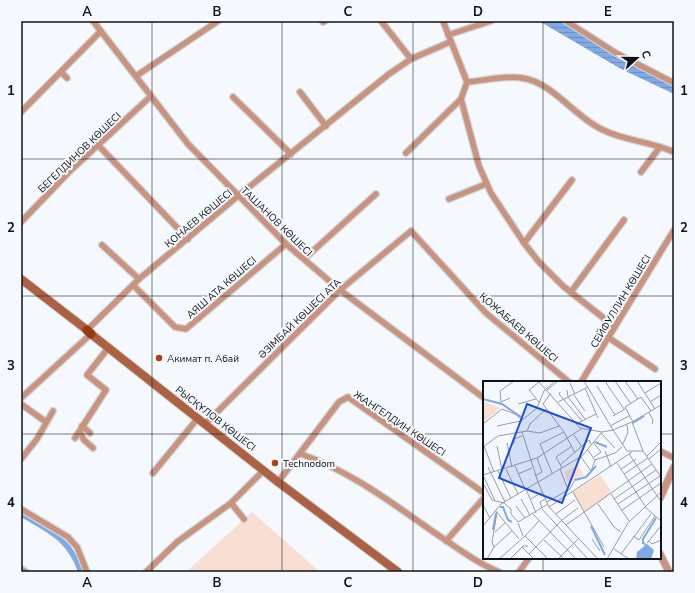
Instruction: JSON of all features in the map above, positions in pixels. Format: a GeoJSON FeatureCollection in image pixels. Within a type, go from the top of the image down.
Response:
{"type":"FeatureCollection","features":[{"type":"Feature","properties":{"kind":"main road","name":"РЫСҚҰЛОВ КӨШЕСІ"},"geometry":{"type":"LineString","coordinates":[[21,279],[278,482],[398,572]]}},
{"type":"Feature","properties":{"kind":"street","name":"ТАШАНОВ КӨШЕСІ"},"geometry":{"type":"LineString","coordinates":[[93,21],[136,76],[150,97],[188,144],[286,244],[340,290],[483,397]]}},
{"type":"Feature","properties":{"kind":"street"},"geometry":{"type":"LineString","coordinates":[[136,76],[218,21]]}},
{"type":"Feature","properties":{"kind":"street"},"geometry":{"type":"LineString","coordinates":[[381,21],[411,59]]}},
{"type":"Feature","properties":{"kind":"street"},"geometry":{"type":"LineString","coordinates":[[406,153],[461,99],[467,82],[443,21]]}},
{"type":"Feature","properties":{"kind":"street"},"geometry":{"type":"LineString","coordinates":[[448,35],[491,21]]}},
{"type":"Feature","properties":{"kind":"street"},"geometry":{"type":"LineString","coordinates":[[566,21],[616,53],[674,82]]}},
{"type":"Feature","properties":{"kind":"street"},"geometry":{"type":"LineString","coordinates":[[21,112],[101,32]]}},
{"type":"Feature","properties":{"kind":"street","name":"ҚОНАЕВ КӨШЕСІ"},"geometry":{"type":"LineString","coordinates":[[22,396],[89,332],[139,279],[238,196],[411,59],[450,42]]}},
{"type":"Feature","properties":{"kind":"street"},"geometry":{"type":"LineString","coordinates":[[61,72],[67,78]]}},
{"type":"Feature","properties":{"kind":"street"},"geometry":{"type":"LineString","coordinates":[[467,82],[520,77],[534,81],[550,90],[588,122],[601,129],[616,136],[674,152]]}},
{"type":"Feature","properties":{"kind":"street"},"geometry":{"type":"LineString","coordinates":[[300,92],[326,126]]}},
{"type":"Feature","properties":{"kind":"street","name":"БЕГЕЛДИНОВ КӨШЕСІ"},"geometry":{"type":"LineString","coordinates":[[21,222],[98,145],[150,97]]}},
{"type":"Feature","properties":{"kind":"street"},"geometry":{"type":"LineString","coordinates":[[233,98],[291,154]]}},
{"type":"Feature","properties":{"kind":"street"},"geometry":{"type":"LineString","coordinates":[[461,99],[479,166],[486,184],[524,243],[555,279],[615,327]]}},
{"type":"Feature","properties":{"kind":"street"},"geometry":{"type":"LineString","coordinates":[[98,145],[188,239]]}},
{"type":"Feature","properties":{"kind":"street"},"geometry":{"type":"LineString","coordinates":[[641,172],[660,147]]}},
{"type":"Feature","properties":{"kind":"street"},"geometry":{"type":"LineString","coordinates":[[524,243],[572,180]]}},
{"type":"Feature","properties":{"kind":"street"},"geometry":{"type":"LineString","coordinates":[[450,199],[486,184]]}},
{"type":"Feature","properties":{"kind":"street"},"geometry":{"type":"LineString","coordinates":[[304,259],[376,194]]}},
{"type":"Feature","properties":{"kind":"street"},"geometry":{"type":"LineString","coordinates":[[571,292],[624,220]]}},
{"type":"Feature","properties":{"kind":"street","name":"СЕЙФУЛЛИН КӨШЕСІ"},"geometry":{"type":"LineString","coordinates":[[582,381],[674,230]]}},
{"type":"Feature","properties":{"kind":"street","name":"ӘЗІМБАЙ КӨШЕСІ АТА"},"geometry":{"type":"LineString","coordinates":[[205,424],[340,290],[411,231]]}},
{"type":"Feature","properties":{"kind":"street","name":"ҚОЖАБАЕВ КӨШЕСІ"},"geometry":{"type":"LineString","coordinates":[[411,231],[486,312],[568,381]]}},
{"type":"Feature","properties":{"kind":"street","name":"АЯШ АТА КӨШЕСІ"},"geometry":{"type":"LineString","coordinates":[[133,285],[175,328],[186,329],[286,244]]}},
{"type":"Feature","properties":{"kind":"street"},"geometry":{"type":"LineString","coordinates":[[102,245],[139,279]]}},
{"type":"Feature","properties":{"kind":"street"},"geometry":{"type":"LineString","coordinates":[[609,338],[655,369]]}},
{"type":"Feature","properties":{"kind":"street"},"geometry":{"type":"LineString","coordinates":[[75,438],[106,390],[87,375],[109,347]]}},
{"type":"Feature","properties":{"kind":"street","name":"ЖАНГЕЛДИН КӨШЕСІ"},"geometry":{"type":"LineString","coordinates":[[278,482],[301,454],[339,402],[348,397],[483,492]]}},
{"type":"Feature","properties":{"kind":"street"},"geometry":{"type":"LineString","coordinates":[[21,404],[46,422]]}},
{"type":"Feature","properties":{"kind":"street"},"geometry":{"type":"LineString","coordinates":[[21,459],[37,439],[53,411]]}},
{"type":"Feature","properties":{"kind":"street"},"geometry":{"type":"LineString","coordinates":[[153,473],[198,418]]}},
{"type":"Feature","properties":{"kind":"street"},"geometry":{"type":"LineString","coordinates":[[82,426],[90,433]]}},
{"type":"Feature","properties":{"kind":"street"},"geometry":{"type":"LineString","coordinates":[[80,432],[84,440],[93,448]]}},
{"type":"Feature","properties":{"kind":"street"},"geometry":{"type":"LineString","coordinates":[[661,452],[674,458]]}},
{"type":"Feature","properties":{"kind":"street"},"geometry":{"type":"LineString","coordinates":[[301,454],[339,470],[470,558],[500,572]]}},
{"type":"Feature","properties":{"kind":"street"},"geometry":{"type":"LineString","coordinates":[[661,496],[674,467]]}},
{"type":"Feature","properties":{"kind":"street"},"geometry":{"type":"LineString","coordinates":[[146,572],[177,542],[231,503],[264,470]]}},
{"type":"Feature","properties":{"kind":"street"},"geometry":{"type":"LineString","coordinates":[[446,541],[483,499]]}},
{"type":"Feature","properties":{"kind":"street"},"geometry":{"type":"LineString","coordinates":[[231,503],[244,519]]}},
{"type":"Feature","properties":{"kind":"street"},"geometry":{"type":"LineString","coordinates":[[21,509],[68,537],[77,547],[87,572]]}},
{"type":"Feature","properties":{"kind":"street"},"geometry":{"type":"LineString","coordinates":[[661,556],[669,572]]}},
{"type":"Feature","properties":{"kind":"street"},"geometry":{"type":"LineString","coordinates":[[519,572],[528,559]]}},
{"type":"Feature","properties":{"kind":"street"},"geometry":{"type":"LineString","coordinates":[[21,568],[26,572]]}},
{"type":"Feature","properties":{"kind":"shaded area"},"geometry":{"type":"Polygon","coordinates":[[[252,512],[320,572],[186,572],[252,512]]]}},
{"type":"Feature","properties":{"kind":"water"},"geometry":{"type":"Polygon","coordinates":[[[539,21],[563,21],[613,54],[674,85],[674,94],[621,69],[539,21]]]}},
{"type":"Feature","properties":{"kind":"waterway"},"geometry":{"type":"LineString","coordinates":[[21,514],[50,531],[64,543],[71,551],[81,572]]}},
{"type":"Feature","properties":{"kind":"place","name":"Акимат п. Абай"},"geometry":{"type":"Point","coordinates":[159,358]}},
{"type":"Feature","properties":{"kind":"place","name":"Technodom"},"geometry":{"type":"Point","coordinates":[275,463]}}]}
